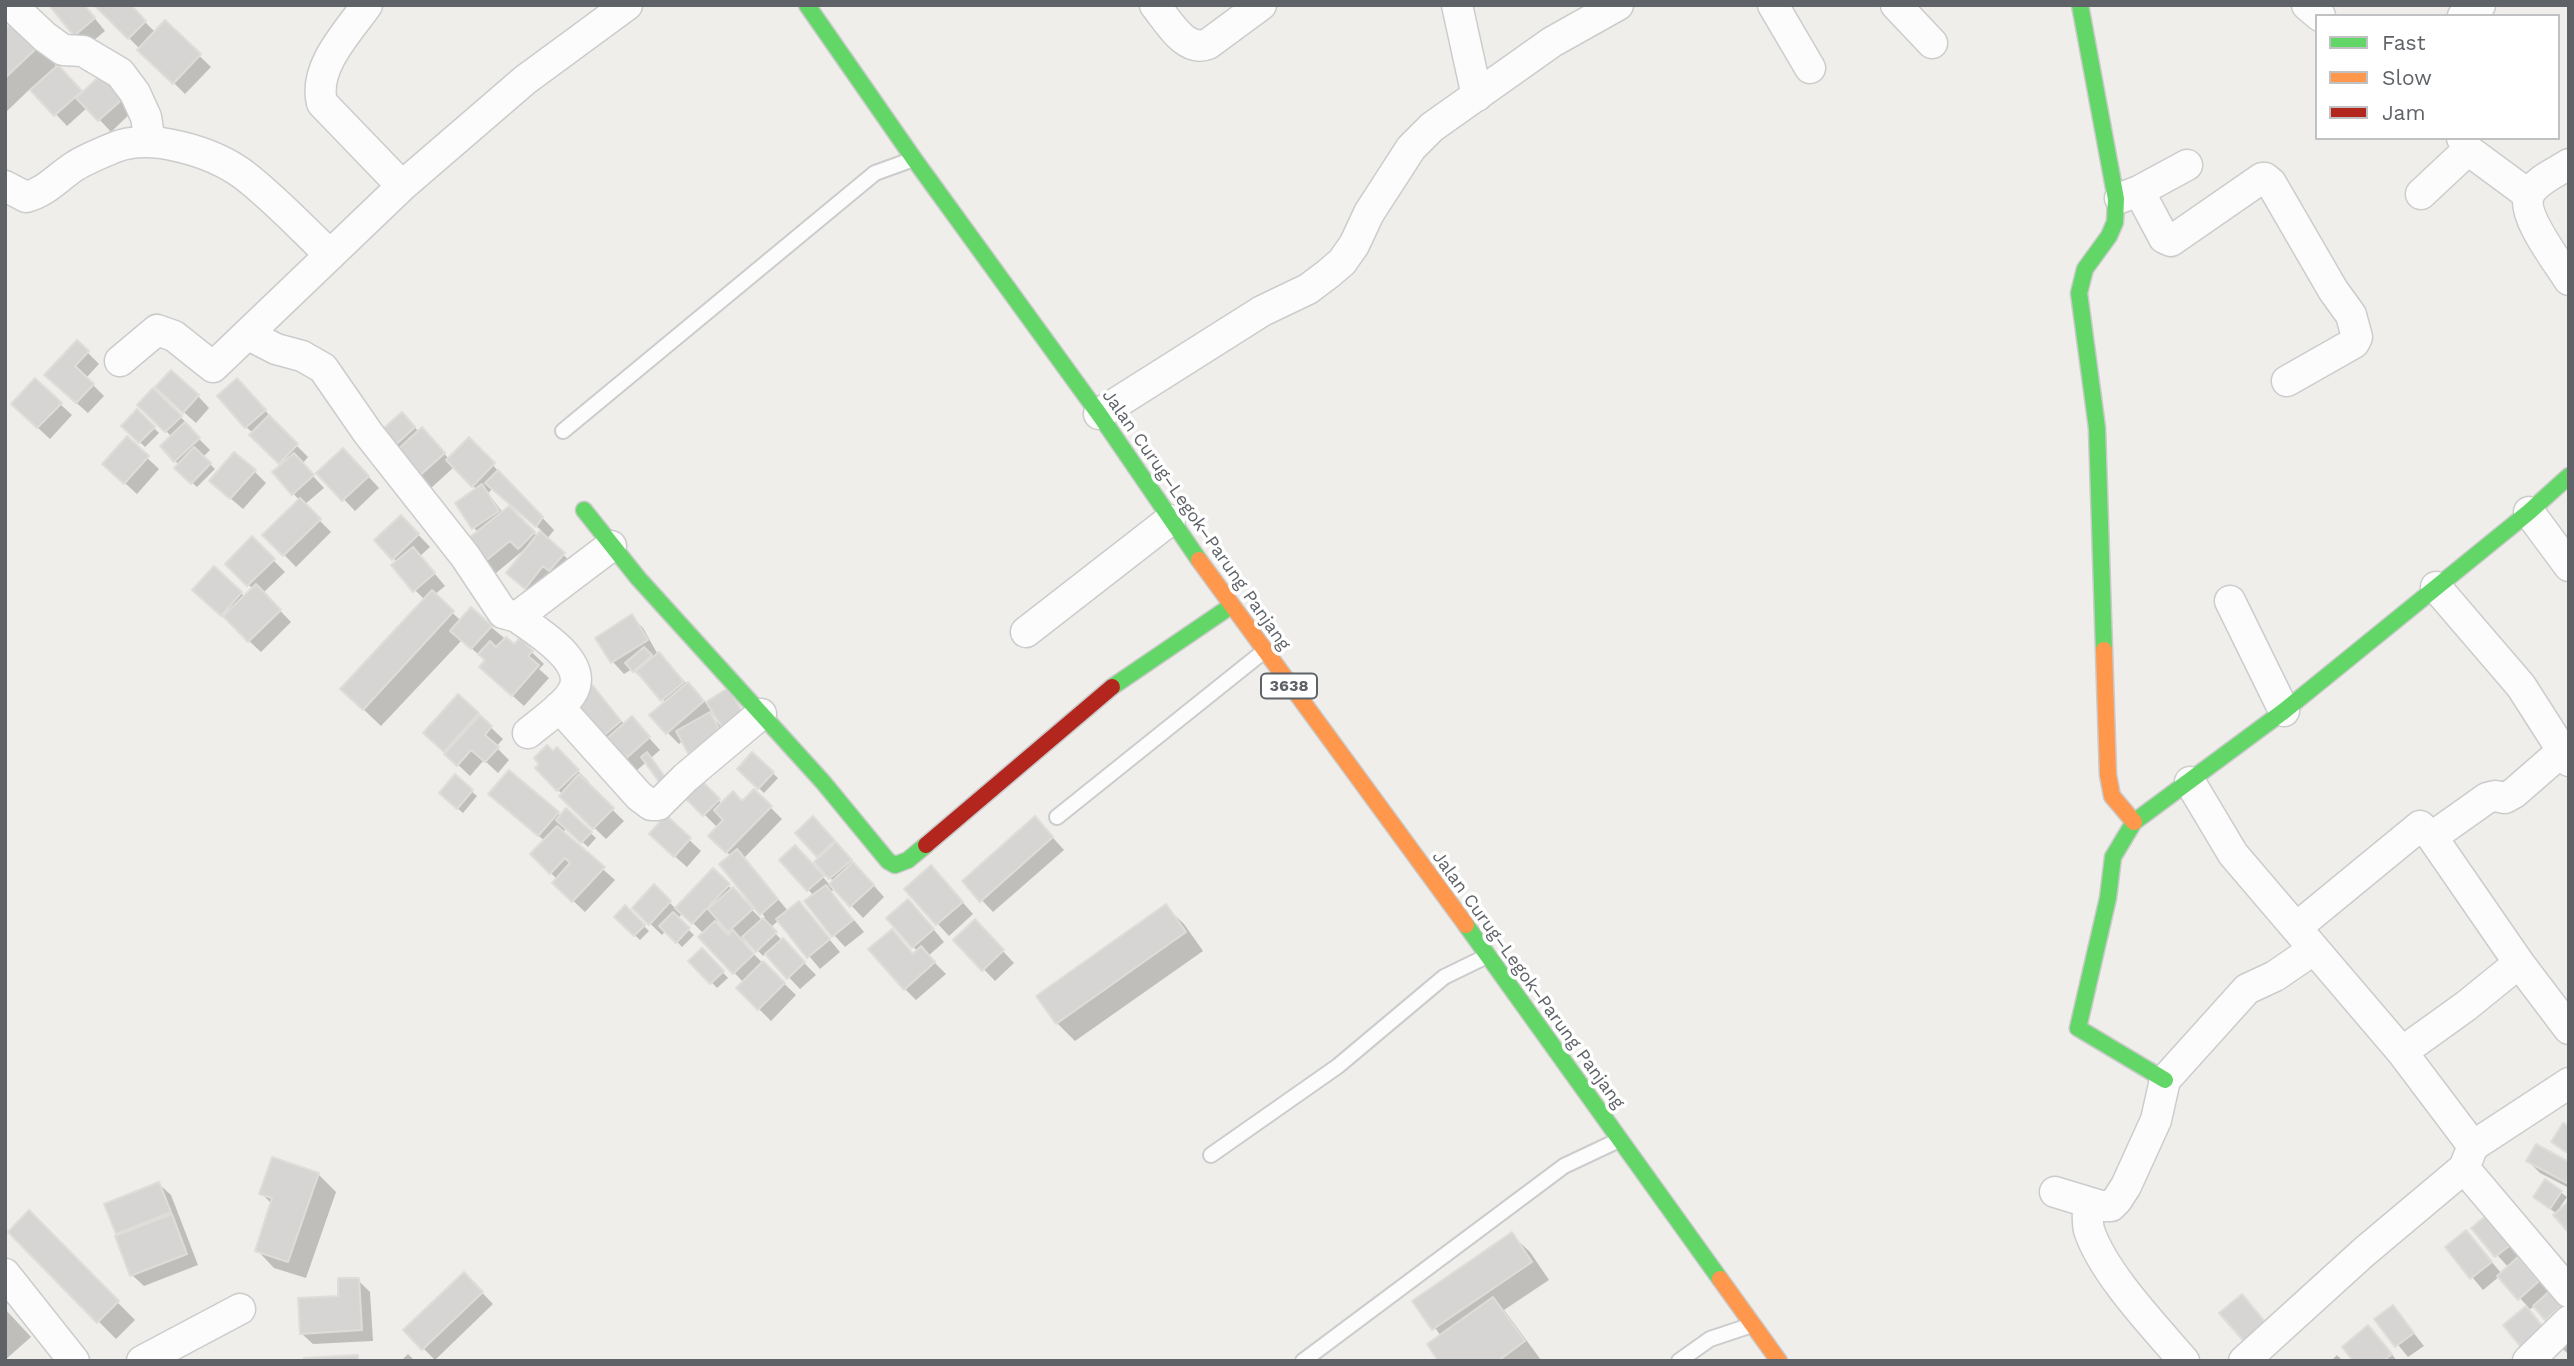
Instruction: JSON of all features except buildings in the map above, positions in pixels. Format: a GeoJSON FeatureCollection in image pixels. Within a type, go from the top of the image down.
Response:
{"type":"FeatureCollection","features":[{"type":"Feature","properties":{"kind":"street"},"geometry":{"type":"LineString","coordinates":[[5,12],[11,5],[45,37],[64,50],[83,51],[120,74],[135,93],[146,117],[150,142]]}},
{"type":"Feature","properties":{"kind":"street"},"geometry":{"type":"LineString","coordinates":[[366,5],[335,50],[319,92],[322,103],[402,186]]}},
{"type":"Feature","properties":{"kind":"street"},"geometry":{"type":"LineString","coordinates":[[120,361],[157,330],[174,335],[214,367],[402,186],[525,80],[626,5]]}},
{"type":"Feature","properties":{"kind":"street","name":"Jalan Curug–Legok–Parung Panjang"},"geometry":{"type":"LineString","coordinates":[[807,5],[914,159],[1099,414],[1231,606],[1488,955],[1779,1361]]}},
{"type":"Feature","properties":{"kind":"street"},"geometry":{"type":"LineString","coordinates":[[1154,5],[1189,45],[1199,47],[1208,44],[1261,5]]}},
{"type":"Feature","properties":{"kind":"street"},"geometry":{"type":"LineString","coordinates":[[1457,5],[1478,96]]}},
{"type":"Feature","properties":{"kind":"street"},"geometry":{"type":"LineString","coordinates":[[1099,414],[1262,311],[1308,289],[1328,274],[1342,262],[1354,245],[1368,213],[1411,148],[1432,127],[1552,42],[1618,5]]}},
{"type":"Feature","properties":{"kind":"street"},"geometry":{"type":"LineString","coordinates":[[1773,5],[1810,68]]}},
{"type":"Feature","properties":{"kind":"street"},"geometry":{"type":"LineString","coordinates":[[1896,5],[1932,43]]}},
{"type":"Feature","properties":{"kind":"street"},"geometry":{"type":"LineString","coordinates":[[2080,5],[2128,195],[2164,238],[2171,241],[2262,178],[2266,178],[2351,316],[2357,337],[2354,343],[2287,381]]}},
{"type":"Feature","properties":{"kind":"street"},"geometry":{"type":"LineString","coordinates":[[5,186],[26,197],[37,194],[76,165],[117,146],[167,143],[219,161],[242,173],[330,255]]}},
{"type":"Feature","properties":{"kind":"street"},"geometry":{"type":"LineString","coordinates":[[2421,194],[2465,144],[2529,195]]}},
{"type":"Feature","properties":{"kind":"street"},"geometry":{"type":"LineString","coordinates":[[2569,164],[2539,183],[2529,195],[2528,205],[2532,220],[2569,280]]}},
{"type":"Feature","properties":{"kind":"street"},"geometry":{"type":"LineString","coordinates":[[2134,821],[2112,796],[2108,775],[2098,428],[2079,293],[2085,269],[2109,236],[2128,195],[2187,165]]}},
{"type":"Feature","properties":{"kind":"street"},"geometry":{"type":"LineString","coordinates":[[248,335],[276,349],[313,360],[323,368],[368,433],[465,556],[503,613],[517,617],[548,638],[569,660],[576,678],[575,687],[559,707],[528,733]]}},
{"type":"Feature","properties":{"kind":"street"},"geometry":{"type":"LineString","coordinates":[[2165,1080],[2078,1028],[2108,898],[2113,857],[2134,821],[2284,711],[2529,512],[2569,476]]}},
{"type":"Feature","properties":{"kind":"street"},"geometry":{"type":"LineString","coordinates":[[584,510],[611,546],[715,666],[814,773],[888,861],[895,865],[908,860],[1113,686],[1231,606]]}},
{"type":"Feature","properties":{"kind":"street"},"geometry":{"type":"LineString","coordinates":[[2529,512],[2569,566]]}},
{"type":"Feature","properties":{"kind":"street"},"geometry":{"type":"LineString","coordinates":[[1026,632],[1170,520]]}},
{"type":"Feature","properties":{"kind":"street"},"geometry":{"type":"LineString","coordinates":[[517,617],[611,546]]}},
{"type":"Feature","properties":{"kind":"street"},"geometry":{"type":"LineString","coordinates":[[2432,837],[2487,798],[2505,798],[2565,757],[2521,686],[2436,587]]}},
{"type":"Feature","properties":{"kind":"street"},"geometry":{"type":"LineString","coordinates":[[2230,601],[2284,711]]}},
{"type":"Feature","properties":{"kind":"street"},"geometry":{"type":"LineString","coordinates":[[559,707],[639,796],[651,805],[658,805],[685,778],[761,714]]}},
{"type":"Feature","properties":{"kind":"street"},"geometry":{"type":"LineString","coordinates":[[2190,782],[2233,854],[2402,1052],[2469,1157],[2569,1292]]}},
{"type":"Feature","properties":{"kind":"street"},"geometry":{"type":"LineString","coordinates":[[2055,1192],[2088,1203],[2111,1206],[2118,1200],[2156,1120],[2165,1080],[2246,989],[2275,976],[2305,938],[2420,826],[2432,837],[2519,963],[2565,1017]]}},
{"type":"Feature","properties":{"kind":"street"},"geometry":{"type":"LineString","coordinates":[[2402,1052],[2466,1006],[2519,963]]}},
{"type":"Feature","properties":{"kind":"street"},"geometry":{"type":"LineString","coordinates":[[2244,1361],[2469,1157],[2569,1083]]}},
{"type":"Feature","properties":{"kind":"street"},"geometry":{"type":"LineString","coordinates":[[2088,1203],[2088,1228],[2098,1249],[2125,1291],[2184,1361]]}},
{"type":"Feature","properties":{"kind":"street"},"geometry":{"type":"LineString","coordinates":[[5,1274],[74,1361]]}},
{"type":"Feature","properties":{"kind":"street"},"geometry":{"type":"LineString","coordinates":[[142,1361],[240,1309]]}},
{"type":"Feature","properties":{"kind":"street"},"geometry":{"type":"LineString","coordinates":[[2528,1361],[2569,1321]]}},
{"type":"Feature","properties":{"kind":"lane"},"geometry":{"type":"LineString","coordinates":[[564,431],[874,173],[914,159]]}},
{"type":"Feature","properties":{"kind":"lane"},"geometry":{"type":"LineString","coordinates":[[1057,817],[1264,651]]}},
{"type":"Feature","properties":{"kind":"lane"},"geometry":{"type":"LineString","coordinates":[[1211,1154],[1338,1066],[1444,977],[1488,955]]}},
{"type":"Feature","properties":{"kind":"lane"},"geometry":{"type":"LineString","coordinates":[[1303,1361],[1564,1166],[1620,1139]]}},
{"type":"Feature","properties":{"kind":"lane"},"geometry":{"type":"LineString","coordinates":[[1679,1361],[1710,1339],[1753,1325]]}},
{"type":"Feature","properties":{"kind":"traffic: fast"},"geometry":{"type":"LineString","coordinates":[[807,5],[914,159],[1099,414],[1199,560]]}},
{"type":"Feature","properties":{"kind":"traffic: fast"},"geometry":{"type":"LineString","coordinates":[[2080,5],[2116,199],[2115,222],[2109,236],[2085,269],[2079,293],[2097,428],[2104,650]]}},
{"type":"Feature","properties":{"kind":"traffic: fast"},"geometry":{"type":"LineString","coordinates":[[2165,1080],[2078,1028],[2108,898],[2113,857],[2134,822],[2284,711],[2529,512],[2569,476]]}},
{"type":"Feature","properties":{"kind":"traffic: fast"},"geometry":{"type":"LineString","coordinates":[[584,510],[638,578],[823,782],[888,861],[895,865],[908,860],[926,845]]}},
{"type":"Feature","properties":{"kind":"traffic: fast"},"geometry":{"type":"LineString","coordinates":[[1112,687],[1231,606]]}},
{"type":"Feature","properties":{"kind":"traffic: fast"},"geometry":{"type":"LineString","coordinates":[[1466,925],[1720,1279]]}},
{"type":"Feature","properties":{"kind":"traffic: slow"},"geometry":{"type":"LineString","coordinates":[[1199,560],[1466,925]]}},
{"type":"Feature","properties":{"kind":"traffic: slow"},"geometry":{"type":"LineString","coordinates":[[2104,650],[2108,775],[2112,796],[2134,822]]}},
{"type":"Feature","properties":{"kind":"traffic: slow"},"geometry":{"type":"LineString","coordinates":[[1720,1279],[1779,1361]]}},
{"type":"Feature","properties":{"kind":"traffic: jam"},"geometry":{"type":"LineString","coordinates":[[926,845],[1112,687]]}}]}
